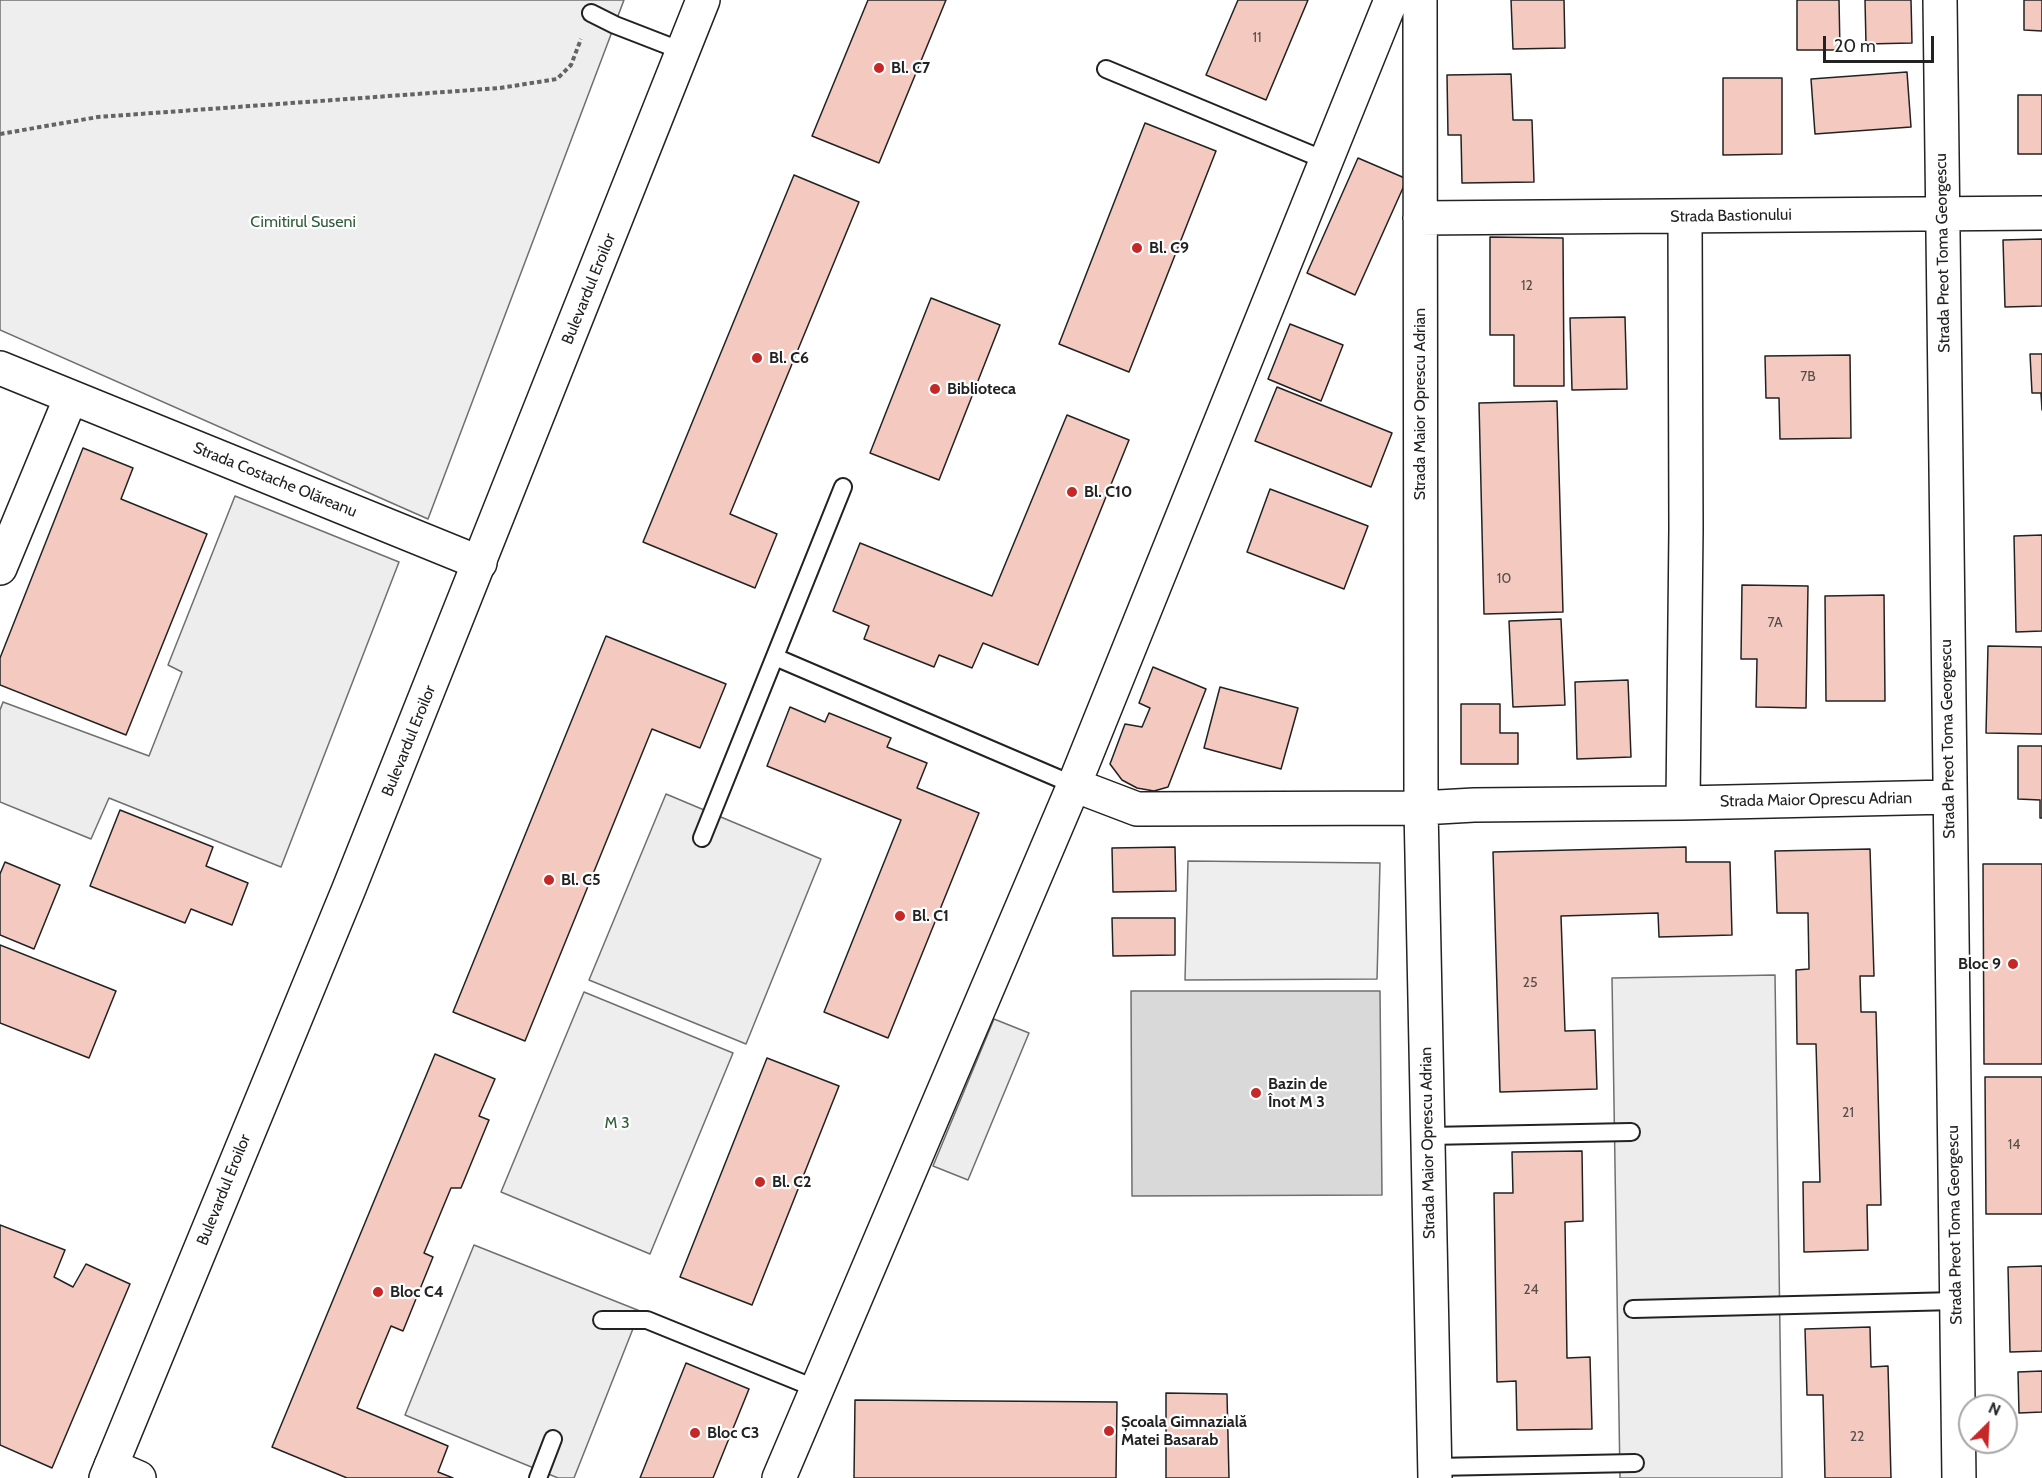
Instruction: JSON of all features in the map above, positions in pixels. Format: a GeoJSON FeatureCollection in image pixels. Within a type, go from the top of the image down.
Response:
{"type":"FeatureCollection","features":[{"type":"Feature","properties":{"kind":"street","name":"Bulevardul Eroilor"},"geometry":{"type":"LineString","coordinates":[[118,1474],[703,0]]}},
{"type":"Feature","properties":{"kind":"street"},"geometry":{"type":"LineString","coordinates":[[780,1478],[1074,785],[1391,0]]}},
{"type":"Feature","properties":{"kind":"street","name":"Strada Maior Oprescu Adrian"},"geometry":{"type":"LineString","coordinates":[[1420,0],[1421,808],[1435,1473]]}},
{"type":"Feature","properties":{"kind":"street","name":"Strada Preot Toma Georgescu"},"geometry":{"type":"LineString","coordinates":[[1940,0],[1959,1478]]}},
{"type":"Feature","properties":{"kind":"street","name":"Strada Bastionului"},"geometry":{"type":"LineString","coordinates":[[1420,218],[2042,213]]}},
{"type":"Feature","properties":{"kind":"street"},"geometry":{"type":"LineString","coordinates":[[1683,803],[1686,529],[1685,217]]}},
{"type":"Feature","properties":{"kind":"street","name":"Strada Costache Olăreanu"},"geometry":{"type":"LineString","coordinates":[[0,368],[480,563]]}},
{"type":"Feature","properties":{"kind":"street"},"geometry":{"type":"LineString","coordinates":[[0,568],[70,397]]}},
{"type":"Feature","properties":{"kind":"street","name":"Strada Maior Oprescu Adrian"},"geometry":{"type":"LineString","coordinates":[[1074,785],[1137,808],[1421,808],[1474,805],[1949,797]]}},
{"type":"Feature","properties":{"kind":"lane"},"geometry":{"type":"LineString","coordinates":[[591,13],[615,25],[682,51]]}},
{"type":"Feature","properties":{"kind":"lane"},"geometry":{"type":"LineString","coordinates":[[1106,69],[1327,161]]}},
{"type":"Feature","properties":{"kind":"lane"},"geometry":{"type":"LineString","coordinates":[[702,838],[843,487]]}},
{"type":"Feature","properties":{"kind":"lane"},"geometry":{"type":"LineString","coordinates":[[775,657],[1074,785]]}},
{"type":"Feature","properties":{"kind":"lane"},"geometry":{"type":"LineString","coordinates":[[1428,1136],[1631,1131]]}},
{"type":"Feature","properties":{"kind":"lane"},"geometry":{"type":"LineString","coordinates":[[1633,1309],[1956,1301]]}},
{"type":"Feature","properties":{"kind":"lane"},"geometry":{"type":"LineString","coordinates":[[602,1320],[647,1320],[817,1389]]}},
{"type":"Feature","properties":{"kind":"lane"},"geometry":{"type":"LineString","coordinates":[[538,1478],[553,1439]]}},
{"type":"Feature","properties":{"kind":"lane"},"geometry":{"type":"LineString","coordinates":[[1435,1473],[1635,1463]]}},
{"type":"Feature","properties":{"kind":"path"},"geometry":{"type":"LineString","coordinates":[[0,134],[98,117],[500,88],[558,79],[571,65],[591,13]]}},
{"type":"Feature","properties":{"kind":"green space","name":"Cimitirul Suseni"},"geometry":{"type":"Polygon","coordinates":[[[0,0],[624,0],[428,519],[0,330],[0,0]]]}},
{"type":"Feature","properties":{"kind":"green space"},"geometry":{"type":"Polygon","coordinates":[[[1188,861],[1380,863],[1377,979],[1185,980],[1188,861]]]}},
{"type":"Feature","properties":{"kind":"green space","name":"M 3"},"geometry":{"type":"Polygon","coordinates":[[[584,992],[733,1053],[650,1254],[501,1192],[584,992]]]}},
{"type":"Feature","properties":{"kind":"shaded area"},"geometry":{"type":"Polygon","coordinates":[[[235,496],[399,562],[281,867],[109,798],[91,839],[0,802],[0,710],[3,702],[149,756],[182,672],[168,665],[235,496]]]}},
{"type":"Feature","properties":{"kind":"shaded area"},"geometry":{"type":"Polygon","coordinates":[[[666,794],[821,859],[746,1044],[589,980],[666,794]]]}},
{"type":"Feature","properties":{"kind":"shaded area"},"geometry":{"type":"Polygon","coordinates":[[[1775,975],[1782,1478],[1620,1478],[1612,978],[1775,975]]]}},
{"type":"Feature","properties":{"kind":"shaded area","name":"Bazin de Înot M 3"},"geometry":{"type":"Polygon","coordinates":[[[1131,991],[1380,991],[1382,1195],[1132,1196],[1131,991]]]}},
{"type":"Feature","properties":{"kind":"shaded area"},"geometry":{"type":"Polygon","coordinates":[[[994,1019],[1029,1033],[968,1180],[933,1166],[994,1019]]]}},
{"type":"Feature","properties":{"kind":"shaded area"},"geometry":{"type":"Polygon","coordinates":[[[474,1245],[640,1311],[574,1478],[558,1478],[405,1415],[474,1245]]]}},
{"type":"Feature","properties":{"kind":"building","name":"Bl. C7"},"geometry":{"type":"Polygon","coordinates":[[[868,0],[946,0],[879,163],[812,136],[868,0]]]}},
{"type":"Feature","properties":{"kind":"building"},"geometry":{"type":"Polygon","coordinates":[[[1238,0],[1308,0],[1266,100],[1206,75],[1238,0]]]}},
{"type":"Feature","properties":{"kind":"building"},"geometry":{"type":"Polygon","coordinates":[[[1511,0],[1564,0],[1565,48],[1513,49],[1511,0]]]}},
{"type":"Feature","properties":{"kind":"building"},"geometry":{"type":"Polygon","coordinates":[[[1797,0],[1839,0],[1840,50],[1797,50],[1797,0]]]}},
{"type":"Feature","properties":{"kind":"building"},"geometry":{"type":"Polygon","coordinates":[[[1865,0],[1911,0],[1912,43],[1866,44],[1865,0]]]}},
{"type":"Feature","properties":{"kind":"building"},"geometry":{"type":"Polygon","coordinates":[[[2024,0],[2042,0],[2042,31],[2024,30],[2024,0]]]}},
{"type":"Feature","properties":{"kind":"building"},"geometry":{"type":"Polygon","coordinates":[[[1907,72],[1911,127],[1815,134],[1811,79],[1907,72]]]}},
{"type":"Feature","properties":{"kind":"building"},"geometry":{"type":"Polygon","coordinates":[[[1511,74],[1513,120],[1532,120],[1534,182],[1462,183],[1461,135],[1448,135],[1447,75],[1511,74]]]}},
{"type":"Feature","properties":{"kind":"building"},"geometry":{"type":"Polygon","coordinates":[[[1723,78],[1782,78],[1782,154],[1723,155],[1723,78]]]}},
{"type":"Feature","properties":{"kind":"building"},"geometry":{"type":"Polygon","coordinates":[[[2018,95],[2042,95],[2042,154],[2018,154],[2018,95]]]}},
{"type":"Feature","properties":{"kind":"building","name":"Bl. C9"},"geometry":{"type":"Polygon","coordinates":[[[1145,123],[1216,151],[1129,372],[1059,344],[1145,123]]]}},
{"type":"Feature","properties":{"kind":"building"},"geometry":{"type":"Polygon","coordinates":[[[1358,158],[1407,179],[1355,295],[1307,273],[1358,158]]]}},
{"type":"Feature","properties":{"kind":"building","name":"Bl. C6"},"geometry":{"type":"Polygon","coordinates":[[[794,175],[859,202],[730,514],[777,534],[755,588],[643,542],[794,175]]]}},
{"type":"Feature","properties":{"kind":"building"},"geometry":{"type":"Polygon","coordinates":[[[1490,237],[1563,238],[1564,386],[1514,386],[1514,335],[1490,335],[1490,237]]]}},
{"type":"Feature","properties":{"kind":"building"},"geometry":{"type":"Polygon","coordinates":[[[2042,239],[2042,306],[2005,307],[2003,240],[2042,239]]]}},
{"type":"Feature","properties":{"kind":"building","name":"Biblioteca"},"geometry":{"type":"Polygon","coordinates":[[[931,298],[1000,325],[939,480],[870,453],[931,298]]]}},
{"type":"Feature","properties":{"kind":"building"},"geometry":{"type":"Polygon","coordinates":[[[1625,317],[1627,389],[1572,390],[1570,318],[1625,317]]]}},
{"type":"Feature","properties":{"kind":"building"},"geometry":{"type":"Polygon","coordinates":[[[1290,324],[1343,345],[1321,401],[1268,379],[1290,324]]]}},
{"type":"Feature","properties":{"kind":"building"},"geometry":{"type":"Polygon","coordinates":[[[2030,354],[2042,354],[2042,410],[2041,393],[2032,393],[2030,354]]]}},
{"type":"Feature","properties":{"kind":"building"},"geometry":{"type":"Polygon","coordinates":[[[1850,355],[1851,438],[1780,439],[1779,398],[1766,398],[1765,356],[1850,355]]]}},
{"type":"Feature","properties":{"kind":"building"},"geometry":{"type":"Polygon","coordinates":[[[1277,387],[1392,433],[1371,487],[1255,441],[1277,387]]]}},
{"type":"Feature","properties":{"kind":"building"},"geometry":{"type":"Polygon","coordinates":[[[1557,401],[1563,612],[1484,614],[1479,403],[1557,401]]]}},
{"type":"Feature","properties":{"kind":"building","name":"Bl. C10"},"geometry":{"type":"Polygon","coordinates":[[[1067,415],[1129,440],[1038,665],[983,643],[972,668],[939,655],[934,667],[864,639],[869,626],[833,611],[860,543],[992,596],[1067,415]]]}},
{"type":"Feature","properties":{"kind":"building"},"geometry":{"type":"Polygon","coordinates":[[[83,448],[133,468],[121,499],[207,534],[126,735],[0,685],[0,658],[83,448]]]}},
{"type":"Feature","properties":{"kind":"building"},"geometry":{"type":"Polygon","coordinates":[[[1270,489],[1368,526],[1344,589],[1247,552],[1270,489]]]}},
{"type":"Feature","properties":{"kind":"building"},"geometry":{"type":"Polygon","coordinates":[[[2042,535],[2042,631],[2016,632],[2014,536],[2042,535]]]}},
{"type":"Feature","properties":{"kind":"building"},"geometry":{"type":"Polygon","coordinates":[[[1742,585],[1808,586],[1806,708],[1756,707],[1757,659],[1741,659],[1742,585]]]}},
{"type":"Feature","properties":{"kind":"building"},"geometry":{"type":"Polygon","coordinates":[[[1884,595],[1885,701],[1826,701],[1825,596],[1884,595]]]}},
{"type":"Feature","properties":{"kind":"building"},"geometry":{"type":"Polygon","coordinates":[[[1561,619],[1565,705],[1513,707],[1509,621],[1561,619]]]}},
{"type":"Feature","properties":{"kind":"building","name":"Bl. C5"},"geometry":{"type":"Polygon","coordinates":[[[606,636],[726,684],[700,748],[652,729],[525,1041],[453,1012],[606,636]]]}},
{"type":"Feature","properties":{"kind":"building"},"geometry":{"type":"Polygon","coordinates":[[[1988,646],[2042,647],[2042,734],[1986,733],[1988,646]]]}},
{"type":"Feature","properties":{"kind":"building"},"geometry":{"type":"Polygon","coordinates":[[[1153,667],[1206,689],[1168,787],[1154,791],[1137,788],[1122,780],[1110,764],[1125,724],[1142,727],[1150,708],[1139,703],[1153,667]]]}},
{"type":"Feature","properties":{"kind":"building"},"geometry":{"type":"Polygon","coordinates":[[[1628,680],[1631,757],[1577,759],[1575,682],[1628,680]]]}},
{"type":"Feature","properties":{"kind":"building"},"geometry":{"type":"Polygon","coordinates":[[[1220,687],[1298,708],[1281,769],[1204,748],[1220,687]]]}},
{"type":"Feature","properties":{"kind":"building"},"geometry":{"type":"Polygon","coordinates":[[[1461,704],[1500,704],[1500,733],[1518,733],[1518,764],[1461,764],[1461,704]]]}},
{"type":"Feature","properties":{"kind":"building","name":"Bl. C1"},"geometry":{"type":"Polygon","coordinates":[[[790,707],[825,722],[829,713],[891,738],[887,747],[927,763],[917,788],[979,813],[888,1038],[824,1012],[901,820],[767,766],[790,707]]]}},
{"type":"Feature","properties":{"kind":"building"},"geometry":{"type":"Polygon","coordinates":[[[2018,746],[2042,746],[2042,818],[2040,818],[2040,800],[2018,799],[2018,746]]]}},
{"type":"Feature","properties":{"kind":"building"},"geometry":{"type":"Polygon","coordinates":[[[120,810],[213,847],[206,866],[248,883],[232,925],[191,909],[185,923],[90,886],[120,810]]]}},
{"type":"Feature","properties":{"kind":"building"},"geometry":{"type":"Polygon","coordinates":[[[1175,847],[1176,891],[1113,892],[1112,848],[1175,847]]]}},
{"type":"Feature","properties":{"kind":"building"},"geometry":{"type":"Polygon","coordinates":[[[1686,847],[1686,862],[1730,862],[1732,935],[1659,937],[1658,913],[1561,916],[1565,1031],[1595,1030],[1597,1089],[1500,1092],[1493,852],[1686,847]]]}},
{"type":"Feature","properties":{"kind":"building"},"geometry":{"type":"Polygon","coordinates":[[[1870,849],[1874,976],[1860,976],[1861,1012],[1876,1012],[1881,1205],[1867,1205],[1868,1250],[1804,1252],[1803,1182],[1820,1182],[1816,1044],[1797,1044],[1796,970],[1809,969],[1808,913],[1777,913],[1775,851],[1870,849]]]}},
{"type":"Feature","properties":{"kind":"building"},"geometry":{"type":"Polygon","coordinates":[[[5,862],[60,885],[34,949],[0,935],[0,874],[5,862]]]}},
{"type":"Feature","properties":{"kind":"building","name":"Bloc 9"},"geometry":{"type":"Polygon","coordinates":[[[1983,864],[2042,864],[2042,1064],[1984,1064],[1983,864]]]}},
{"type":"Feature","properties":{"kind":"building"},"geometry":{"type":"Polygon","coordinates":[[[1112,918],[1175,918],[1175,955],[1113,956],[1112,918]]]}},
{"type":"Feature","properties":{"kind":"building"},"geometry":{"type":"Polygon","coordinates":[[[0,945],[116,991],[89,1058],[0,1023],[0,945]]]}},
{"type":"Feature","properties":{"kind":"building","name":"Bloc C4"},"geometry":{"type":"Polygon","coordinates":[[[435,1054],[495,1079],[479,1116],[489,1120],[461,1188],[451,1188],[424,1253],[433,1257],[403,1331],[391,1326],[357,1408],[448,1446],[438,1472],[453,1478],[347,1478],[272,1447],[435,1054]]]}},
{"type":"Feature","properties":{"kind":"building","name":"Bl. C2"},"geometry":{"type":"Polygon","coordinates":[[[767,1058],[839,1086],[752,1305],[680,1277],[767,1058]]]}},
{"type":"Feature","properties":{"kind":"building"},"geometry":{"type":"Polygon","coordinates":[[[1985,1077],[2042,1077],[2042,1214],[1986,1214],[1985,1077]]]}},
{"type":"Feature","properties":{"kind":"building"},"geometry":{"type":"Polygon","coordinates":[[[1582,1151],[1583,1221],[1565,1222],[1567,1358],[1590,1357],[1592,1429],[1517,1430],[1516,1381],[1497,1382],[1494,1193],[1513,1193],[1512,1152],[1582,1151]]]}},
{"type":"Feature","properties":{"kind":"building"},"geometry":{"type":"Polygon","coordinates":[[[0,1225],[65,1250],[54,1277],[73,1287],[86,1264],[130,1284],[52,1468],[0,1445],[0,1225]]]}},
{"type":"Feature","properties":{"kind":"building"},"geometry":{"type":"Polygon","coordinates":[[[2042,1266],[2042,1351],[2010,1352],[2008,1267],[2042,1266]]]}},
{"type":"Feature","properties":{"kind":"building"},"geometry":{"type":"Polygon","coordinates":[[[1870,1327],[1871,1367],[1888,1366],[1891,1478],[1825,1478],[1823,1395],[1807,1395],[1805,1329],[1870,1327]]]}},
{"type":"Feature","properties":{"kind":"building","name":"Bloc C3"},"geometry":{"type":"Polygon","coordinates":[[[686,1363],[749,1389],[713,1478],[640,1478],[686,1363]]]}},
{"type":"Feature","properties":{"kind":"building"},"geometry":{"type":"Polygon","coordinates":[[[2042,1371],[2042,1412],[2019,1413],[2018,1372],[2042,1371]]]}},
{"type":"Feature","properties":{"kind":"building"},"geometry":{"type":"Polygon","coordinates":[[[1166,1393],[1227,1394],[1229,1478],[1166,1478],[1166,1393]]]}},
{"type":"Feature","properties":{"kind":"building"},"geometry":{"type":"Polygon","coordinates":[[[855,1400],[1117,1402],[1116,1478],[854,1478],[855,1400]]]}},
{"type":"Feature","properties":{"kind":"place","name":"Bl. C7"},"geometry":{"type":"Point","coordinates":[879,68]}},
{"type":"Feature","properties":{"kind":"place","name":"Bl. C9"},"geometry":{"type":"Point","coordinates":[1137,248]}},
{"type":"Feature","properties":{"kind":"place","name":"Bl. C6"},"geometry":{"type":"Point","coordinates":[757,358]}},
{"type":"Feature","properties":{"kind":"place","name":"Biblioteca"},"geometry":{"type":"Point","coordinates":[935,389]}},
{"type":"Feature","properties":{"kind":"place","name":"Bl. C10"},"geometry":{"type":"Point","coordinates":[1072,492]}},
{"type":"Feature","properties":{"kind":"place","name":"Bl. C5"},"geometry":{"type":"Point","coordinates":[549,880]}},
{"type":"Feature","properties":{"kind":"place","name":"Bl. C1"},"geometry":{"type":"Point","coordinates":[900,916]}},
{"type":"Feature","properties":{"kind":"place","name":"Bloc 9"},"geometry":{"type":"Point","coordinates":[2013,964]}},
{"type":"Feature","properties":{"kind":"place","name":"Bazin de Înot M 3"},"geometry":{"type":"Point","coordinates":[1256,1093]}},
{"type":"Feature","properties":{"kind":"place","name":"Bl. C2"},"geometry":{"type":"Point","coordinates":[760,1182]}},
{"type":"Feature","properties":{"kind":"place","name":"Bloc C4"},"geometry":{"type":"Point","coordinates":[378,1292]}},
{"type":"Feature","properties":{"kind":"place","name":"Școala Gimnazială Matei Basarab"},"geometry":{"type":"Point","coordinates":[1109,1431]}},
{"type":"Feature","properties":{"kind":"place","name":"Bloc C3"},"geometry":{"type":"Point","coordinates":[695,1433]}}]}
